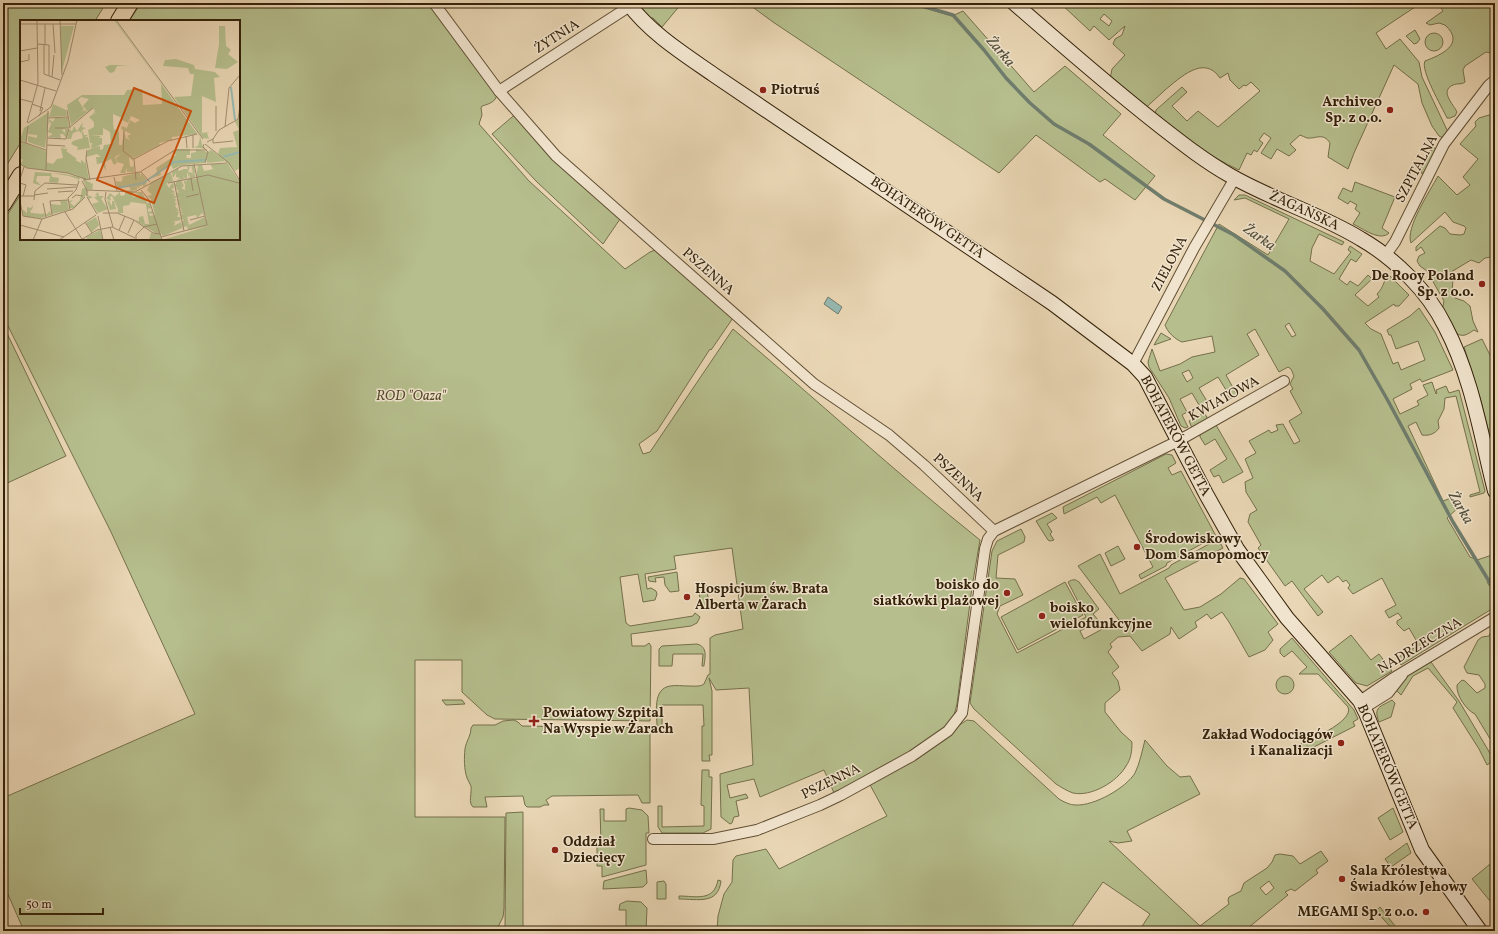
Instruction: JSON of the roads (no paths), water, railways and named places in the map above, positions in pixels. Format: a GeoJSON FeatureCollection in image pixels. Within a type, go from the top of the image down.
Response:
{"type":"FeatureCollection","features":[{"type":"Feature","properties":{"kind":"main road"},"geometry":{"type":"LineString","coordinates":[[120,20],[130,3]]}},
{"type":"Feature","properties":{"kind":"main road"},"geometry":{"type":"LineString","coordinates":[[3,204],[20,177]]}},
{"type":"Feature","properties":{"kind":"street","name":"PSZENNA"},"geometry":{"type":"LineString","coordinates":[[434,3],[499,91],[556,156],[814,384],[889,435],[924,465],[994,531],[988,539],[985,549],[962,713],[948,731],[912,756],[841,795],[757,830],[709,839],[653,839]]}},
{"type":"Feature","properties":{"kind":"street","name":"ŻAGAŃSKA"},"geometry":{"type":"LineString","coordinates":[[1014,3],[1105,82],[1195,153],[1235,178],[1360,238],[1404,272],[1424,293],[1445,324],[1464,370],[1495,491]]}},
{"type":"Feature","properties":{"kind":"street","name":"ŻYTNIA"},"geometry":{"type":"LineString","coordinates":[[499,91],[629,5]]}},
{"type":"Feature","properties":{"kind":"street","name":"BOHATERÓW GETTA"},"geometry":{"type":"LineString","coordinates":[[629,5],[657,34],[720,80],[1052,303],[1133,364],[1145,377],[1224,528],[1247,564],[1290,622],[1362,704],[1422,850],[1480,931]]}},
{"type":"Feature","properties":{"kind":"street","name":"SZPITALNA"},"geometry":{"type":"LineString","coordinates":[[1385,256],[1395,242],[1444,144],[1495,80]]}},
{"type":"Feature","properties":{"kind":"street","name":"ZIELONA"},"geometry":{"type":"LineString","coordinates":[[1133,364],[1206,227],[1235,178]]}},
{"type":"Feature","properties":{"kind":"street","name":"KWIATOWA"},"geometry":{"type":"LineString","coordinates":[[1178,441],[1284,382]]}},
{"type":"Feature","properties":{"kind":"street"},"geometry":{"type":"LineString","coordinates":[[994,531],[1178,441]]}},
{"type":"Feature","properties":{"kind":"street","name":"NADRZECZNA"},"geometry":{"type":"LineString","coordinates":[[1362,704],[1405,671],[1495,617]]}},
{"type":"Feature","properties":{"kind":"water"},"geometry":{"type":"Polygon","coordinates":[[[828,297],[842,307],[838,314],[824,304],[828,297]]]}},
{"type":"Feature","properties":{"kind":"waterway","name":"Żarka"},"geometry":{"type":"LineString","coordinates":[[912,3],[953,15],[1006,78],[1030,103],[1054,124],[1089,144],[1164,199],[1234,235],[1285,271],[1323,309],[1359,350],[1453,522],[1495,591]]}},
{"type":"Feature","properties":{"kind":"place","name":"Piotruś"},"geometry":{"type":"Point","coordinates":[763,90]}},
{"type":"Feature","properties":{"kind":"place","name":"Archiveo Sp. z o.o."},"geometry":{"type":"Point","coordinates":[1390,110]}},
{"type":"Feature","properties":{"kind":"place","name":"De Rooy Poland Sp. z o.o."},"geometry":{"type":"Point","coordinates":[1482,284]}},
{"type":"Feature","properties":{"kind":"place","name":"Środowiskowy Dom Samopomocy"},"geometry":{"type":"Point","coordinates":[1137,547]}},
{"type":"Feature","properties":{"kind":"place","name":"boisko do siatkówki plażowej"},"geometry":{"type":"Point","coordinates":[1007,593]}},
{"type":"Feature","properties":{"kind":"place","name":"Hospicjum św. Brata Alberta w Żarach"},"geometry":{"type":"Point","coordinates":[687,597]}},
{"type":"Feature","properties":{"kind":"place","name":"boisko wielofunkcyjne"},"geometry":{"type":"Point","coordinates":[1042,616]}},
{"type":"Feature","properties":{"kind":"place","name":"Powiatowy Szpital Na Wyspie w Żarach"},"geometry":{"type":"Point","coordinates":[534,721]}},
{"type":"Feature","properties":{"kind":"place","name":"Zakład Wodociągów i Kanalizacji"},"geometry":{"type":"Point","coordinates":[1341,743]}},
{"type":"Feature","properties":{"kind":"place","name":"Oddział Dziecięcy"},"geometry":{"type":"Point","coordinates":[555,850]}},
{"type":"Feature","properties":{"kind":"place","name":"Sala Królestwa Świadków Jehowy"},"geometry":{"type":"Point","coordinates":[1342,879]}},
{"type":"Feature","properties":{"kind":"place","name":"MEGAMI Sp. z o.o."},"geometry":{"type":"Point","coordinates":[1426,912]}},
{"type":"Feature","properties":{"kind":"park label","name":"ROD \"Oaza\""},"geometry":{"type":"Point","coordinates":[411,396]}}]}
